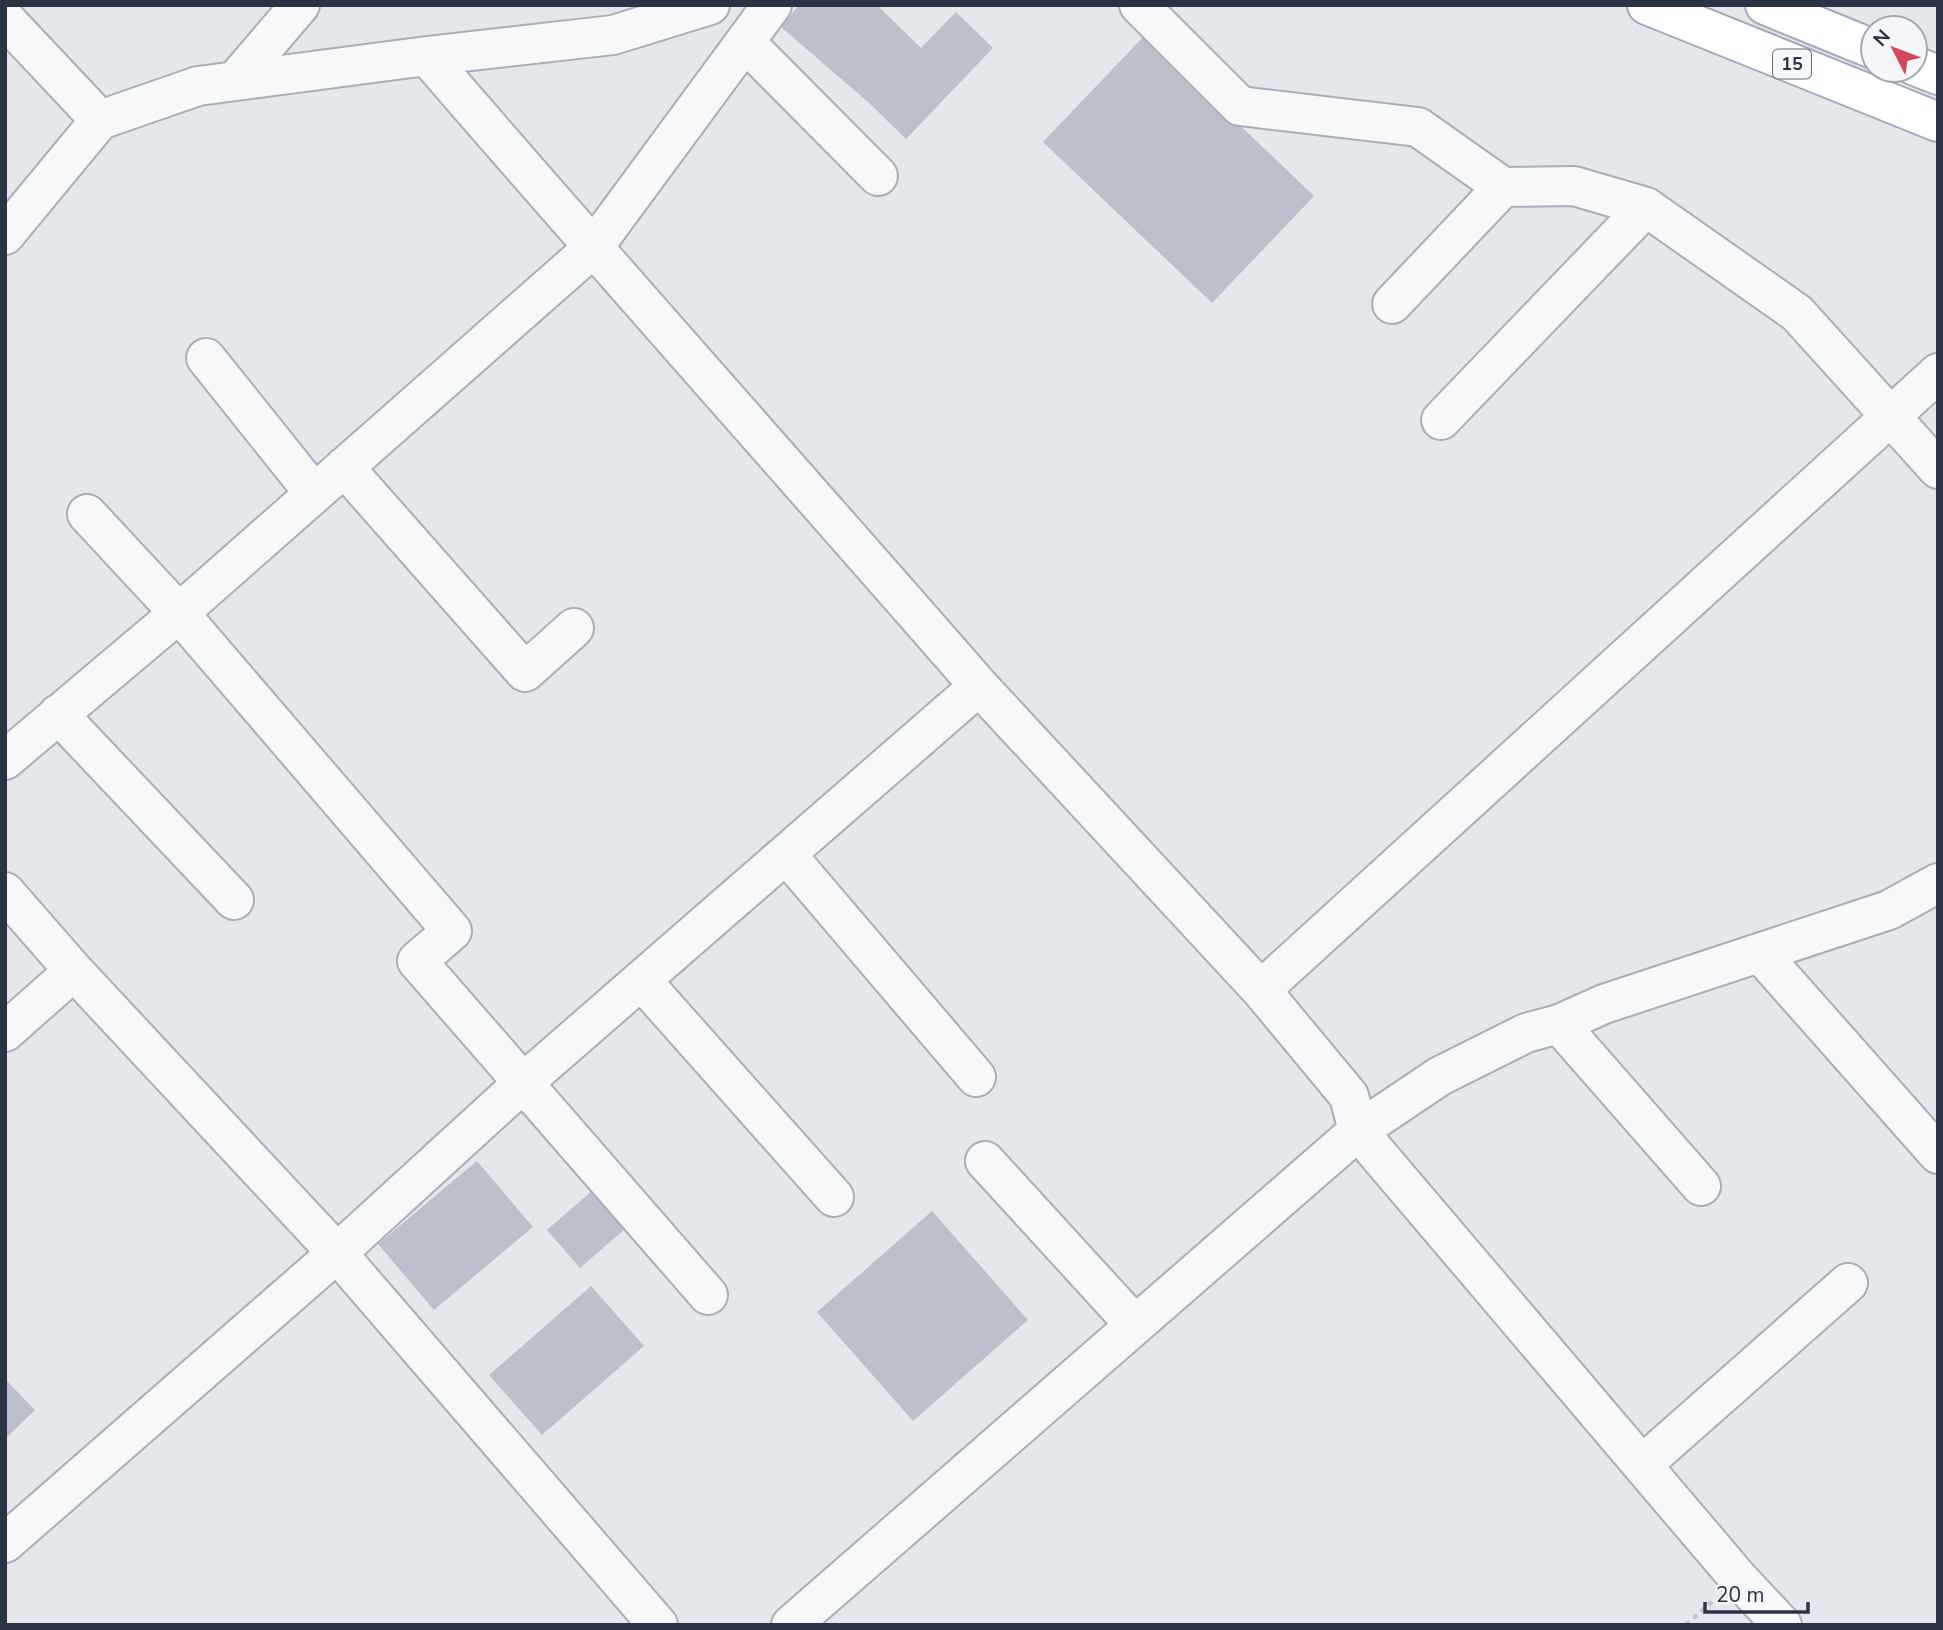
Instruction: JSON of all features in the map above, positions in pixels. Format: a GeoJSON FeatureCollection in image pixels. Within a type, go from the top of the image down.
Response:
{"type":"FeatureCollection","features":[{"type":"Feature","properties":{"kind":"main road","name":"15"},"geometry":{"type":"LineString","coordinates":[[1647,5],[1938,122]]}},
{"type":"Feature","properties":{"kind":"main road","name":"15"},"geometry":{"type":"LineString","coordinates":[[1765,5],[1859,43]]}},
{"type":"Feature","properties":{"kind":"street"},"geometry":{"type":"LineString","coordinates":[[235,80],[300,5]]}},
{"type":"Feature","properties":{"kind":"street"},"geometry":{"type":"LineString","coordinates":[[5,235],[100,120],[198,86],[613,35],[710,5]]}},
{"type":"Feature","properties":{"kind":"street"},"geometry":{"type":"LineString","coordinates":[[5,760],[178,613],[593,248],[772,5]]}},
{"type":"Feature","properties":{"kind":"street"},"geometry":{"type":"LineString","coordinates":[[1139,5],[1240,106],[1418,127],[1503,187],[1574,186],[1646,206],[1797,313],[1938,469]]}},
{"type":"Feature","properties":{"kind":"street"},"geometry":{"type":"LineString","coordinates":[[5,19],[100,120]]}},
{"type":"Feature","properties":{"kind":"street"},"geometry":{"type":"LineString","coordinates":[[746,42],[878,176]]}},
{"type":"Feature","properties":{"kind":"street"},"geometry":{"type":"LineString","coordinates":[[427,56],[979,686],[1261,990],[1349,1096],[1358,1131],[1738,1578],[1782,1625]]}},
{"type":"Feature","properties":{"kind":"street"},"geometry":{"type":"LineString","coordinates":[[1392,304],[1503,187]]}},
{"type":"Feature","properties":{"kind":"street"},"geometry":{"type":"LineString","coordinates":[[1441,420],[1646,206]]}},
{"type":"Feature","properties":{"kind":"street"},"geometry":{"type":"LineString","coordinates":[[206,358],[314,493]]}},
{"type":"Feature","properties":{"kind":"street"},"geometry":{"type":"LineString","coordinates":[[1261,990],[1938,373]]}},
{"type":"Feature","properties":{"kind":"street"},"geometry":{"type":"LineString","coordinates":[[344,467],[525,671],[574,628]]}},
{"type":"Feature","properties":{"kind":"street"},"geometry":{"type":"LineString","coordinates":[[88,514],[178,613],[452,931],[417,961],[708,1295]]}},
{"type":"Feature","properties":{"kind":"street"},"geometry":{"type":"LineString","coordinates":[[5,1543],[337,1253],[523,1083],[979,686]]}},
{"type":"Feature","properties":{"kind":"street"},"geometry":{"type":"LineString","coordinates":[[58,714],[234,900]]}},
{"type":"Feature","properties":{"kind":"street"},"geometry":{"type":"LineString","coordinates":[[786,854],[976,1077]]}},
{"type":"Feature","properties":{"kind":"street"},"geometry":{"type":"LineString","coordinates":[[791,1625],[1358,1131],[1440,1076],[1526,1033],[1559,1024],[1604,1004],[1889,910],[1938,883]]}},
{"type":"Feature","properties":{"kind":"street"},"geometry":{"type":"LineString","coordinates":[[5,892],[337,1253],[658,1625]]}},
{"type":"Feature","properties":{"kind":"street"},"geometry":{"type":"LineString","coordinates":[[1760,953],[1938,1154]]}},
{"type":"Feature","properties":{"kind":"street"},"geometry":{"type":"LineString","coordinates":[[5,1032],[75,971]]}},
{"type":"Feature","properties":{"kind":"street"},"geometry":{"type":"LineString","coordinates":[[641,980],[834,1197]]}},
{"type":"Feature","properties":{"kind":"street"},"geometry":{"type":"LineString","coordinates":[[1559,1024],[1701,1186]]}},
{"type":"Feature","properties":{"kind":"street"},"geometry":{"type":"LineString","coordinates":[[985,1161],[1135,1325]]}},
{"type":"Feature","properties":{"kind":"street"},"geometry":{"type":"LineString","coordinates":[[1642,1465],[1848,1283]]}},
{"type":"Feature","properties":{"kind":"building"},"geometry":{"type":"Polygon","coordinates":[[[799,5],[881,5],[880,8],[921,48],[956,12],[993,48],[906,139],[868,102],[781,27],[799,5]]]}},
{"type":"Feature","properties":{"kind":"building"},"geometry":{"type":"Polygon","coordinates":[[[1145,35],[1314,196],[1212,303],[1043,142],[1145,35]]]}},
{"type":"Feature","properties":{"kind":"building"},"geometry":{"type":"Polygon","coordinates":[[[477,1161],[533,1227],[434,1310],[378,1244],[477,1161]]]}},
{"type":"Feature","properties":{"kind":"building"},"geometry":{"type":"Polygon","coordinates":[[[601,1183],[633,1222],[580,1268],[547,1230],[601,1183]]]}},
{"type":"Feature","properties":{"kind":"building"},"geometry":{"type":"Polygon","coordinates":[[[932,1211],[1028,1320],[913,1421],[817,1312],[932,1211]]]}},
{"type":"Feature","properties":{"kind":"building"},"geometry":{"type":"Polygon","coordinates":[[[591,1286],[644,1346],[542,1435],[489,1375],[591,1286]]]}},
{"type":"Feature","properties":{"kind":"building"},"geometry":{"type":"Polygon","coordinates":[[[5,1379],[35,1410],[5,1439],[5,1379]]]}}]}
